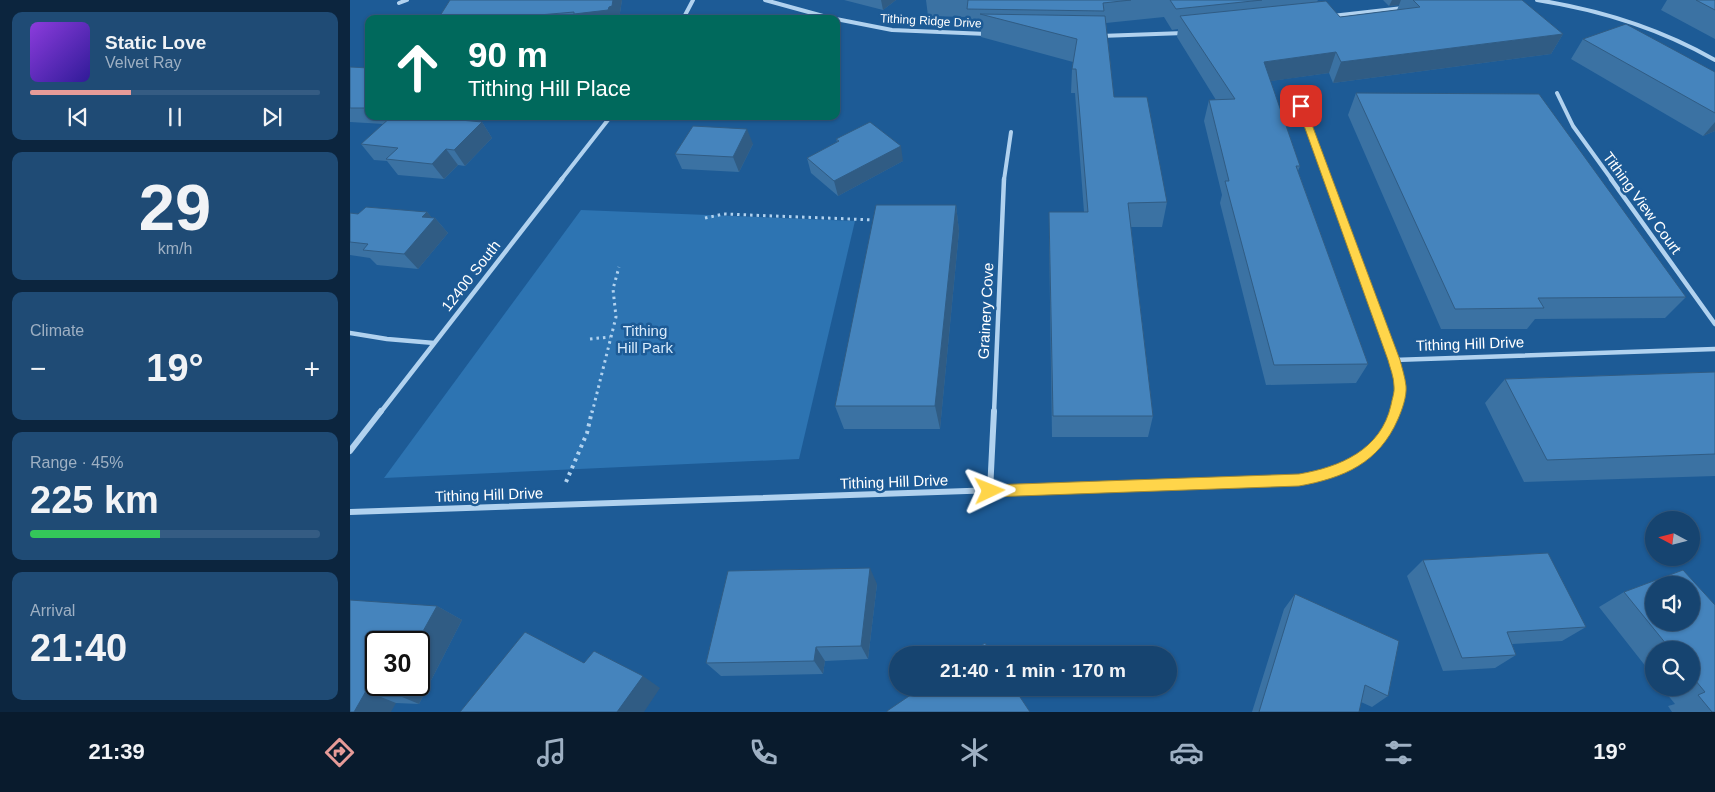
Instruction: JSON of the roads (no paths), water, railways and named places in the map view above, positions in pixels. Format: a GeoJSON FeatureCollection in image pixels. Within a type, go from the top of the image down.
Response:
{"type":"FeatureCollection","features":[{"type":"Feature","properties":{"kind":"street"},"geometry":{"type":"LineString","coordinates":[[399,3],[407,0]]}},
{"type":"Feature","properties":{"kind":"street"},"geometry":{"type":"LineString","coordinates":[[685,15],[693,0]]}},
{"type":"Feature","properties":{"kind":"street","name":"Tithing Ridge Drive"},"geometry":{"type":"LineString","coordinates":[[765,0],[820,15]]}},
{"type":"Feature","properties":{"kind":"street"},"geometry":{"type":"LineString","coordinates":[[1537,0],[1576,6],[1619,17],[1672,37],[1715,60]]}},
{"type":"Feature","properties":{"kind":"street"},"geometry":{"type":"LineString","coordinates":[[1324,17],[1404,8]]}},
{"type":"Feature","properties":{"kind":"street","name":"Tithing Ridge Drive"},"geometry":{"type":"LineString","coordinates":[[840,20],[868,27],[909,32],[988,34]]}},
{"type":"Feature","properties":{"kind":"street"},"geometry":{"type":"LineString","coordinates":[[1095,36],[1186,33]]}},
{"type":"Feature","properties":{"kind":"street","name":"Tithing View Court"},"geometry":{"type":"LineString","coordinates":[[1557,93],[1573,126],[1715,324]]}},
{"type":"Feature","properties":{"kind":"street"},"geometry":{"type":"LineString","coordinates":[[1301,106],[1394,360]]}},
{"type":"Feature","properties":{"kind":"street","name":"12400 South"},"geometry":{"type":"LineString","coordinates":[[350,451],[608,120]]}},
{"type":"Feature","properties":{"kind":"street","name":"Grainery Cove"},"geometry":{"type":"LineString","coordinates":[[990,491],[1005,168],[1011,132]]}},
{"type":"Feature","properties":{"kind":"street"},"geometry":{"type":"LineString","coordinates":[[350,333],[386,339],[434,343]]}},
{"type":"Feature","properties":{"kind":"street","name":"Tithing Hill Drive"},"geometry":{"type":"LineString","coordinates":[[350,512],[1271,482],[1326,475],[1350,466],[1370,451],[1386,433],[1396,411],[1400,387],[1394,360],[1715,349]]}},
{"type":"Feature","properties":{"kind":"park label","name":"Tithing Hill Park"},"geometry":{"type":"Point","coordinates":[645,340]}}]}
